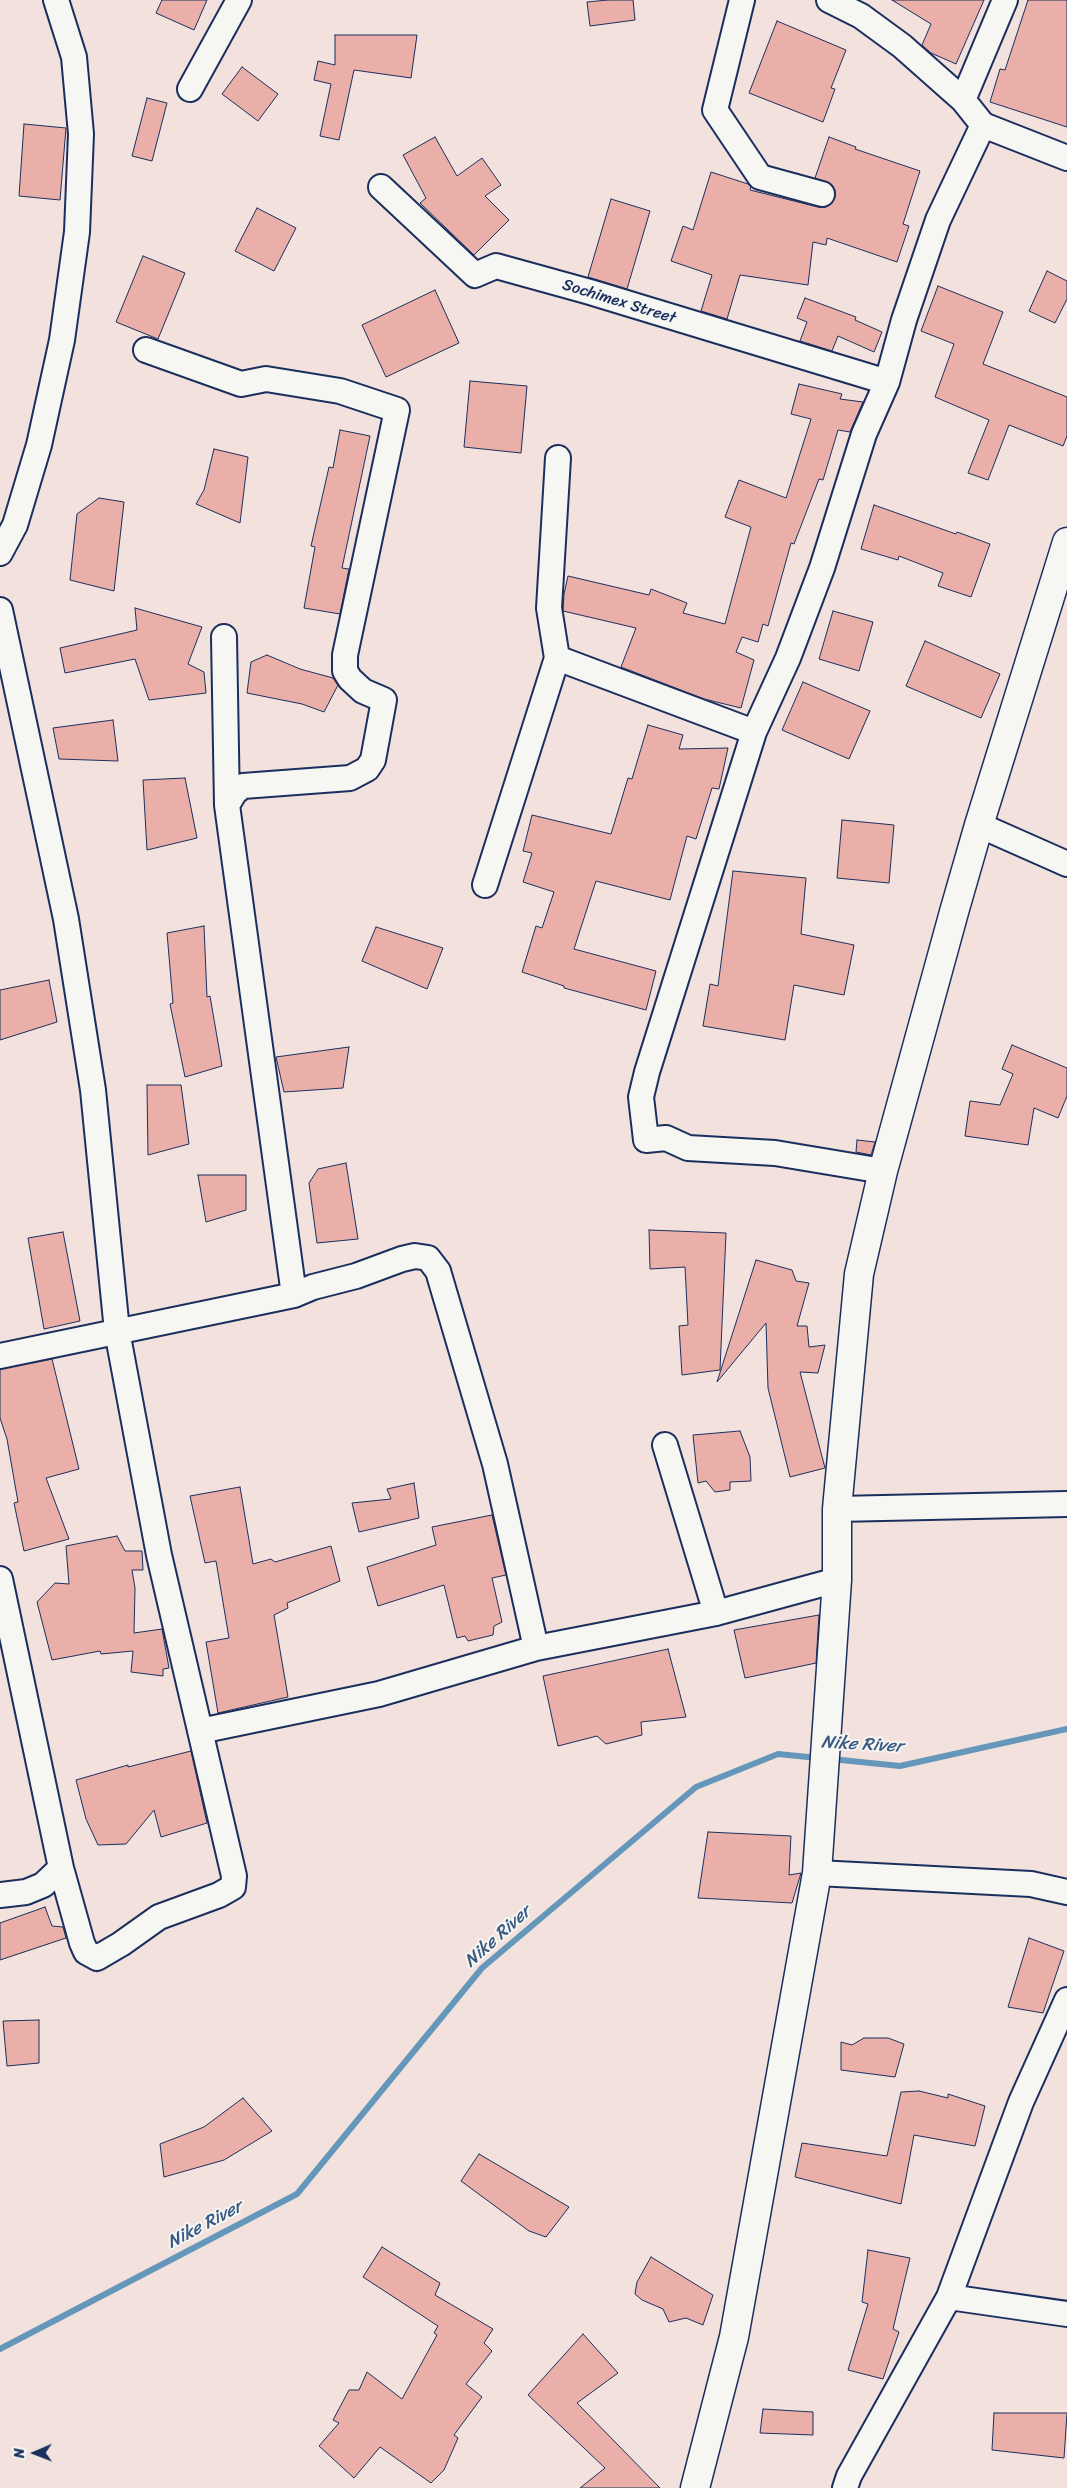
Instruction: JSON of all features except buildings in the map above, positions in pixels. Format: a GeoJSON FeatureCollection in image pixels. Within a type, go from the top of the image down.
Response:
{"type":"FeatureCollection","features":[{"type":"Feature","properties":{"kind":"main road"},"geometry":{"type":"LineString","coordinates":[[695,2488],[734,2337],[817,1874],[837,1580],[837,1509],[859,1274],[883,1171],[978,825],[1067,542]]}},
{"type":"Feature","properties":{"kind":"street"},"geometry":{"type":"LineString","coordinates":[[0,553],[15,525],[39,445],[62,340],[77,232],[81,134],[74,57],[56,0]]}},
{"type":"Feature","properties":{"kind":"street"},"geometry":{"type":"LineString","coordinates":[[190,88],[238,0]]}},
{"type":"Feature","properties":{"kind":"street"},"geometry":{"type":"LineString","coordinates":[[742,0],[715,110],[760,177],[822,194]]}},
{"type":"Feature","properties":{"kind":"street"},"geometry":{"type":"LineString","coordinates":[[829,0],[861,16],[902,46],[963,100],[983,125],[1067,158]]}},
{"type":"Feature","properties":{"kind":"street"},"geometry":{"type":"LineString","coordinates":[[963,100],[1005,0]]}},
{"type":"Feature","properties":{"kind":"street"},"geometry":{"type":"LineString","coordinates":[[883,1171],[775,1153],[688,1148],[666,1138],[646,1140],[641,1097],[646,1072],[754,732],[788,658],[822,568],[864,434],[887,382],[904,320],[938,220],[983,125]]}},
{"type":"Feature","properties":{"kind":"street","name":"Sochimex Street"},"geometry":{"type":"LineString","coordinates":[[381,188],[475,275],[496,266],[590,292],[887,382]]}},
{"type":"Feature","properties":{"kind":"street"},"geometry":{"type":"LineString","coordinates":[[146,350],[241,384],[266,379],[340,390],[397,410],[345,655],[345,670],[350,679],[363,691],[384,700],[373,760],[367,769],[350,778],[243,786],[235,792],[227,805]]}},
{"type":"Feature","properties":{"kind":"street"},"geometry":{"type":"LineString","coordinates":[[485,885],[557,658],[549,608],[558,458]]}},
{"type":"Feature","properties":{"kind":"street"},"geometry":{"type":"LineString","coordinates":[[0,610],[66,919],[93,1090],[117,1331],[159,1556],[234,1876],[233,1887],[219,1895],[159,1917],[121,1944],[97,1958],[86,1952],[61,1868],[0,1579]]}},
{"type":"Feature","properties":{"kind":"street"},"geometry":{"type":"LineString","coordinates":[[224,637],[227,805],[294,1296]]}},
{"type":"Feature","properties":{"kind":"street"},"geometry":{"type":"LineString","coordinates":[[557,658],[754,732]]}},
{"type":"Feature","properties":{"kind":"street"},"geometry":{"type":"LineString","coordinates":[[978,825],[1067,864]]}},
{"type":"Feature","properties":{"kind":"street"},"geometry":{"type":"LineString","coordinates":[[0,1356],[294,1296],[312,1287],[356,1276],[408,1257],[422,1256],[433,1261],[438,1271],[495,1464],[536,1648]]}},
{"type":"Feature","properties":{"kind":"street"},"geometry":{"type":"LineString","coordinates":[[666,1445],[716,1613]]}},
{"type":"Feature","properties":{"kind":"street"},"geometry":{"type":"LineString","coordinates":[[837,1509],[1067,1504]]}},
{"type":"Feature","properties":{"kind":"street"},"geometry":{"type":"LineString","coordinates":[[200,1731],[379,1694],[536,1648],[716,1613],[837,1580]]}},
{"type":"Feature","properties":{"kind":"street"},"geometry":{"type":"LineString","coordinates":[[0,1895],[26,1892],[43,1885],[61,1868]]}},
{"type":"Feature","properties":{"kind":"street"},"geometry":{"type":"LineString","coordinates":[[817,1874],[1031,1884],[1067,1892]]}},
{"type":"Feature","properties":{"kind":"street"},"geometry":{"type":"LineString","coordinates":[[845,2488],[848,2476],[949,2297],[1021,2102],[1067,2000]]}},
{"type":"Feature","properties":{"kind":"street"},"geometry":{"type":"LineString","coordinates":[[949,2297],[1067,2314]]}},
{"type":"Feature","properties":{"kind":"waterway","name":"Nike River"},"geometry":{"type":"LineString","coordinates":[[831,1759],[900,1766],[1067,1729]]}},
{"type":"Feature","properties":{"kind":"waterway","name":"Nike River"},"geometry":{"type":"LineString","coordinates":[[0,2349],[297,2194],[482,1968],[696,1787],[778,1754],[818,1758]]}}]}
